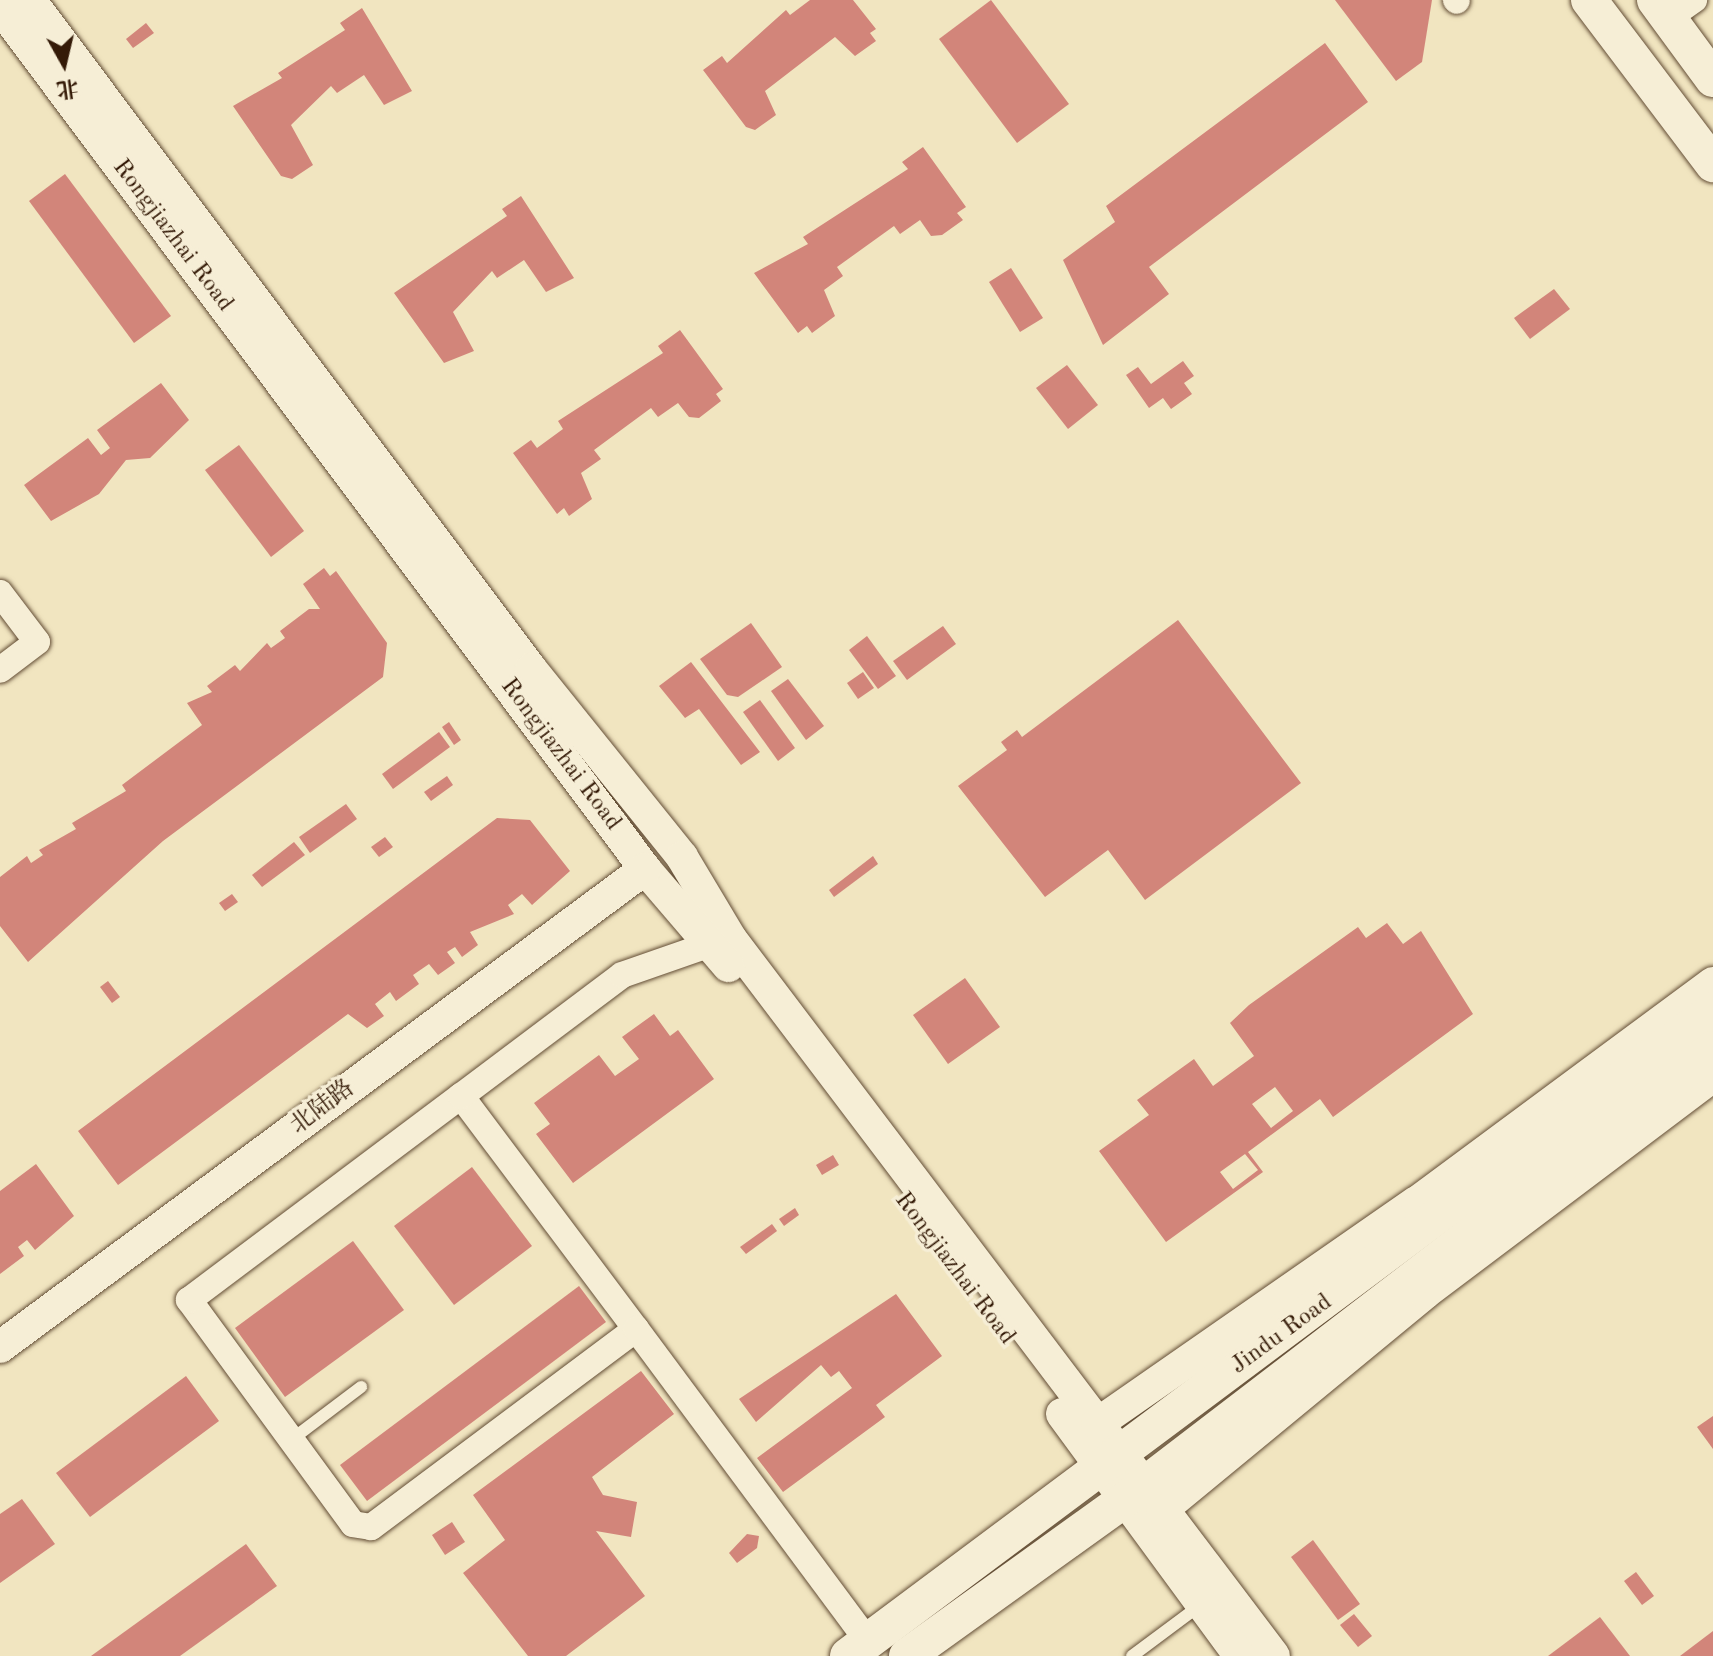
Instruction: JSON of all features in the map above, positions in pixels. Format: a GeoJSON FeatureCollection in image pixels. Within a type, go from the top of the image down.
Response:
{"type":"FeatureCollection","features":[{"type":"Feature","properties":{"kind":"main road"},"geometry":{"type":"LineString","coordinates":[[1589,0],[1713,164]]}},
{"type":"Feature","properties":{"kind":"main road"},"geometry":{"type":"LineString","coordinates":[[1672,6],[1713,79]]}},
{"type":"Feature","properties":{"kind":"main road","name":"Jindu Road"},"geometry":{"type":"LineString","coordinates":[[858,1648],[1713,1010]]}},
{"type":"Feature","properties":{"kind":"main road","name":"Jindu Road"},"geometry":{"type":"LineString","coordinates":[[907,1656],[1145,1496],[1713,1049]]}},
{"type":"Feature","properties":{"kind":"street","name":"Rongjiazhai Road"},"geometry":{"type":"LineString","coordinates":[[30,0],[531,669],[682,857],[731,939],[1097,1424],[1112,1459]]}},
{"type":"Feature","properties":{"kind":"street","name":"Rongjiazhai Road"},"geometry":{"type":"LineString","coordinates":[[0,7],[645,869],[711,944],[1112,1459],[1145,1496]]}},
{"type":"Feature","properties":{"kind":"street"},"geometry":{"type":"LineString","coordinates":[[0,593],[37,642],[0,670]]}},
{"type":"Feature","properties":{"kind":"street","name":"北陆路"},"geometry":{"type":"LineString","coordinates":[[0,1347],[645,869]]}},
{"type":"Feature","properties":{"kind":"street"},"geometry":{"type":"LineString","coordinates":[[636,1329],[371,1527],[353,1524],[189,1300],[622,975],[711,944]]}},
{"type":"Feature","properties":{"kind":"street"},"geometry":{"type":"LineString","coordinates":[[1097,1424],[1417,1202],[1713,983]]}},
{"type":"Feature","properties":{"kind":"street"},"geometry":{"type":"LineString","coordinates":[[1145,1496],[1425,1293],[1713,1076]]}},
{"type":"Feature","properties":{"kind":"street"},"geometry":{"type":"LineString","coordinates":[[461,1096],[636,1329],[858,1648]]}},
{"type":"Feature","properties":{"kind":"street"},"geometry":{"type":"LineString","coordinates":[[1145,1496],[1202,1604],[1240,1656]]}},
{"type":"Feature","properties":{"kind":"street"},"geometry":{"type":"LineString","coordinates":[[1145,1496],[1274,1656]]}},
{"type":"Feature","properties":{"kind":"lane"},"geometry":{"type":"LineString","coordinates":[[291,1440],[361,1387]]}},
{"type":"Feature","properties":{"kind":"lane"},"geometry":{"type":"LineString","coordinates":[[1132,1656],[1202,1604]]}},
{"type":"Feature","properties":{"kind":"building"},"geometry":{"type":"Polygon","coordinates":[[[810,0],[853,0],[876,29],[870,33],[876,41],[855,56],[835,37],[765,91],[776,115],[755,130],[746,127],[703,70],[722,56],[727,63],[786,10],[790,15],[810,0]]]}},
{"type":"Feature","properties":{"kind":"building"},"geometry":{"type":"Polygon","coordinates":[[[991,0],[1069,104],[1017,143],[939,39],[991,0]]]}},
{"type":"Feature","properties":{"kind":"building"},"geometry":{"type":"Polygon","coordinates":[[[1335,0],[1432,0],[1422,62],[1396,81],[1335,0]]]}},
{"type":"Feature","properties":{"kind":"building"},"geometry":{"type":"Polygon","coordinates":[[[362,8],[412,91],[384,105],[364,75],[337,93],[331,86],[291,125],[313,165],[292,179],[281,176],[233,106],[282,78],[278,73],[345,30],[340,23],[362,8]]]}},
{"type":"Feature","properties":{"kind":"building"},"geometry":{"type":"Polygon","coordinates":[[[146,23],[154,33],[133,48],[126,39],[146,23]]]}},
{"type":"Feature","properties":{"kind":"building"},"geometry":{"type":"Polygon","coordinates":[[[1325,43],[1368,102],[1149,267],[1169,294],[1103,345],[1063,260],[1115,222],[1106,206],[1325,43]]]}},
{"type":"Feature","properties":{"kind":"building"},"geometry":{"type":"Polygon","coordinates":[[[923,147],[966,207],[957,213],[963,220],[942,235],[931,236],[920,220],[900,234],[894,226],[837,267],[843,276],[824,290],[835,316],[812,333],[807,326],[798,333],[754,273],[808,244],[803,237],[908,169],[902,162],[923,147]]]}},
{"type":"Feature","properties":{"kind":"building"},"geometry":{"type":"Polygon","coordinates":[[[65,174],[171,316],[134,343],[29,201],[65,174]]]}},
{"type":"Feature","properties":{"kind":"building"},"geometry":{"type":"Polygon","coordinates":[[[521,196],[574,278],[546,292],[524,260],[497,278],[492,271],[453,312],[474,351],[444,363],[394,293],[507,216],[502,209],[521,196]]]}},
{"type":"Feature","properties":{"kind":"building"},"geometry":{"type":"Polygon","coordinates":[[[1011,268],[1043,318],[1020,332],[989,282],[1011,268]]]}},
{"type":"Feature","properties":{"kind":"building"},"geometry":{"type":"Polygon","coordinates":[[[1554,289],[1570,309],[1530,339],[1514,318],[1554,289]]]}},
{"type":"Feature","properties":{"kind":"building"},"geometry":{"type":"Polygon","coordinates":[[[680,330],[723,389],[716,394],[721,401],[699,418],[689,417],[678,403],[658,417],[651,408],[594,450],[601,459],[581,473],[592,499],[569,516],[564,508],[557,514],[513,453],[531,440],[537,448],[563,429],[558,421],[663,353],[658,346],[680,330]]]}},
{"type":"Feature","properties":{"kind":"building"},"geometry":{"type":"Polygon","coordinates":[[[1183,361],[1194,376],[1184,383],[1192,394],[1171,409],[1163,398],[1149,408],[1126,375],[1138,367],[1151,384],[1183,361]]]}},
{"type":"Feature","properties":{"kind":"building"},"geometry":{"type":"Polygon","coordinates":[[[1067,365],[1098,405],[1068,429],[1036,388],[1067,365]]]}},
{"type":"Feature","properties":{"kind":"building"},"geometry":{"type":"Polygon","coordinates":[[[161,383],[189,420],[150,458],[126,460],[99,494],[51,521],[24,485],[88,438],[101,455],[110,448],[97,430],[161,383]]]}},
{"type":"Feature","properties":{"kind":"building"},"geometry":{"type":"Polygon","coordinates":[[[239,445],[304,531],[271,557],[205,470],[239,445]]]}},
{"type":"Feature","properties":{"kind":"building"},"geometry":{"type":"Polygon","coordinates":[[[324,568],[330,576],[336,571],[387,643],[383,677],[163,841],[28,962],[0,926],[0,877],[27,856],[31,863],[43,855],[39,850],[76,829],[72,823],[126,791],[122,785],[202,725],[187,703],[212,692],[207,686],[235,665],[240,671],[267,643],[271,648],[285,638],[280,631],[309,609],[320,609],[303,584],[324,568]]]}},
{"type":"Feature","properties":{"kind":"building"},"geometry":{"type":"Polygon","coordinates":[[[1178,620],[1301,783],[1145,900],[1108,850],[1045,897],[958,786],[1007,750],[1001,742],[1017,730],[1022,737],[1178,620]]]}},
{"type":"Feature","properties":{"kind":"building"},"geometry":{"type":"Polygon","coordinates":[[[751,623],[782,667],[738,697],[727,695],[700,659],[751,623]]]}},
{"type":"Feature","properties":{"kind":"building"},"geometry":{"type":"Polygon","coordinates":[[[943,626],[956,644],[907,680],[893,661],[943,626]]]}},
{"type":"Feature","properties":{"kind":"building"},"geometry":{"type":"Polygon","coordinates":[[[867,636],[896,676],[878,689],[849,650],[867,636]]]}},
{"type":"Feature","properties":{"kind":"building"},"geometry":{"type":"Polygon","coordinates":[[[691,662],[760,752],[741,765],[699,709],[685,718],[659,686],[691,662]]]}},
{"type":"Feature","properties":{"kind":"building"},"geometry":{"type":"Polygon","coordinates":[[[863,672],[874,688],[858,699],[847,683],[863,672]]]}},
{"type":"Feature","properties":{"kind":"building"},"geometry":{"type":"Polygon","coordinates":[[[788,679],[824,726],[806,740],[771,691],[788,679]]]}},
{"type":"Feature","properties":{"kind":"building"},"geometry":{"type":"Polygon","coordinates":[[[760,700],[795,748],[778,761],[743,712],[760,700]]]}},
{"type":"Feature","properties":{"kind":"building"},"geometry":{"type":"Polygon","coordinates":[[[449,722],[461,740],[454,745],[442,727],[449,722]]]}},
{"type":"Feature","properties":{"kind":"building"},"geometry":{"type":"Polygon","coordinates":[[[439,732],[450,747],[393,789],[382,774],[439,732]]]}},
{"type":"Feature","properties":{"kind":"building"},"geometry":{"type":"Polygon","coordinates":[[[447,776],[453,785],[431,801],[424,792],[447,776]]]}},
{"type":"Feature","properties":{"kind":"building"},"geometry":{"type":"Polygon","coordinates":[[[346,804],[357,819],[310,853],[299,837],[346,804]]]}},
{"type":"Feature","properties":{"kind":"building"},"geometry":{"type":"Polygon","coordinates":[[[497,818],[530,820],[570,871],[532,905],[522,894],[508,905],[514,914],[470,932],[478,945],[462,957],[455,947],[447,952],[455,963],[438,975],[429,964],[413,975],[419,984],[396,1001],[390,992],[375,1004],[384,1016],[367,1028],[348,1014],[118,1185],[78,1131],[497,818]]]}},
{"type":"Feature","properties":{"kind":"building"},"geometry":{"type":"Polygon","coordinates":[[[385,837],[393,847],[379,857],[371,847],[385,837]]]}},
{"type":"Feature","properties":{"kind":"building"},"geometry":{"type":"Polygon","coordinates":[[[294,842],[305,855],[262,887],[252,875],[294,842]]]}},
{"type":"Feature","properties":{"kind":"building"},"geometry":{"type":"Polygon","coordinates":[[[873,856],[878,864],[834,897],[829,890],[873,856]]]}},
{"type":"Feature","properties":{"kind":"building"},"geometry":{"type":"Polygon","coordinates":[[[232,894],[238,902],[225,911],[219,903],[232,894]]]}},
{"type":"Feature","properties":{"kind":"building"},"geometry":{"type":"Polygon","coordinates":[[[1387,923],[1403,944],[1421,931],[1473,1014],[1333,1117],[1320,1099],[1248,1152],[1263,1172],[1166,1242],[1099,1151],[1149,1115],[1137,1100],[1194,1059],[1213,1086],[1254,1056],[1230,1023],[1249,1005],[1358,927],[1366,938],[1387,923]],[[1275,1087],[1252,1104],[1271,1128],[1293,1111],[1275,1087]],[[1245,1154],[1220,1172],[1233,1189],[1258,1170],[1245,1154]]]}},
{"type":"Feature","properties":{"kind":"building"},"geometry":{"type":"Polygon","coordinates":[[[965,978],[1000,1027],[948,1064],[913,1015],[965,978]]]}},
{"type":"Feature","properties":{"kind":"building"},"geometry":{"type":"Polygon","coordinates":[[[108,981],[120,997],[112,1003],[100,987],[108,981]]]}},
{"type":"Feature","properties":{"kind":"building"},"geometry":{"type":"Polygon","coordinates":[[[654,1014],[670,1036],[678,1030],[714,1079],[573,1183],[536,1134],[550,1124],[534,1103],[599,1055],[615,1076],[639,1059],[622,1037],[654,1014]]]}},
{"type":"Feature","properties":{"kind":"building"},"geometry":{"type":"Polygon","coordinates":[[[833,1155],[839,1165],[822,1175],[816,1165],[833,1155]]]}},
{"type":"Feature","properties":{"kind":"building"},"geometry":{"type":"Polygon","coordinates":[[[36,1164],[74,1216],[35,1250],[27,1240],[18,1247],[24,1256],[0,1274],[0,1191],[36,1164]]]}},
{"type":"Feature","properties":{"kind":"building"},"geometry":{"type":"Polygon","coordinates":[[[472,1167],[532,1246],[454,1305],[394,1226],[472,1167]]]}},
{"type":"Feature","properties":{"kind":"building"},"geometry":{"type":"Polygon","coordinates":[[[795,1208],[799,1215],[784,1226],[779,1219],[795,1208]]]}},
{"type":"Feature","properties":{"kind":"building"},"geometry":{"type":"Polygon","coordinates":[[[772,1224],[777,1231],[746,1254],[740,1247],[772,1224]]]}},
{"type":"Feature","properties":{"kind":"building"},"geometry":{"type":"Polygon","coordinates":[[[353,1241],[404,1310],[285,1397],[235,1328],[353,1241]]]}},
{"type":"Feature","properties":{"kind":"building"},"geometry":{"type":"Polygon","coordinates":[[[579,1286],[606,1322],[367,1501],[340,1465],[579,1286]]]}},
{"type":"Feature","properties":{"kind":"building"},"geometry":{"type":"Polygon","coordinates":[[[896,1294],[942,1356],[876,1405],[885,1417],[783,1492],[757,1458],[852,1388],[839,1371],[831,1377],[821,1365],[756,1422],[739,1399],[896,1294]]]}},
{"type":"Feature","properties":{"kind":"building"},"geometry":{"type":"Polygon","coordinates":[[[641,1371],[674,1414],[592,1477],[603,1495],[637,1502],[631,1537],[596,1531],[645,1596],[566,1656],[528,1656],[463,1573],[505,1540],[473,1495],[641,1371]]]}},
{"type":"Feature","properties":{"kind":"building"},"geometry":{"type":"Polygon","coordinates":[[[186,1376],[219,1421],[90,1517],[56,1473],[186,1376]]]}},
{"type":"Feature","properties":{"kind":"building"},"geometry":{"type":"Polygon","coordinates":[[[1713,1416],[1713,1449],[1697,1427],[1713,1416]]]}},
{"type":"Feature","properties":{"kind":"building"},"geometry":{"type":"Polygon","coordinates":[[[22,1499],[55,1544],[0,1583],[0,1514],[22,1499]]]}},
{"type":"Feature","properties":{"kind":"building"},"geometry":{"type":"Polygon","coordinates":[[[452,1522],[465,1542],[445,1555],[432,1535],[452,1522]]]}},
{"type":"Feature","properties":{"kind":"building"},"geometry":{"type":"Polygon","coordinates":[[[747,1534],[759,1536],[757,1548],[737,1563],[729,1553],[747,1534]]]}},
{"type":"Feature","properties":{"kind":"building"},"geometry":{"type":"Polygon","coordinates":[[[1313,1540],[1360,1604],[1338,1620],[1291,1557],[1313,1540]]]}},
{"type":"Feature","properties":{"kind":"building"},"geometry":{"type":"Polygon","coordinates":[[[246,1544],[277,1586],[180,1656],[91,1656],[246,1544]]]}},
{"type":"Feature","properties":{"kind":"building"},"geometry":{"type":"Polygon","coordinates":[[[1636,1572],[1654,1596],[1642,1605],[1624,1581],[1636,1572]]]}},
{"type":"Feature","properties":{"kind":"building"},"geometry":{"type":"Polygon","coordinates":[[[1354,1614],[1372,1636],[1358,1647],[1340,1625],[1354,1614]]]}},
{"type":"Feature","properties":{"kind":"building"},"geometry":{"type":"Polygon","coordinates":[[[1600,1617],[1630,1656],[1548,1656],[1600,1617]]]}},
{"type":"Feature","properties":{"kind":"building"},"geometry":{"type":"Polygon","coordinates":[[[1713,1631],[1713,1656],[1680,1656],[1713,1631]]]}}]}
